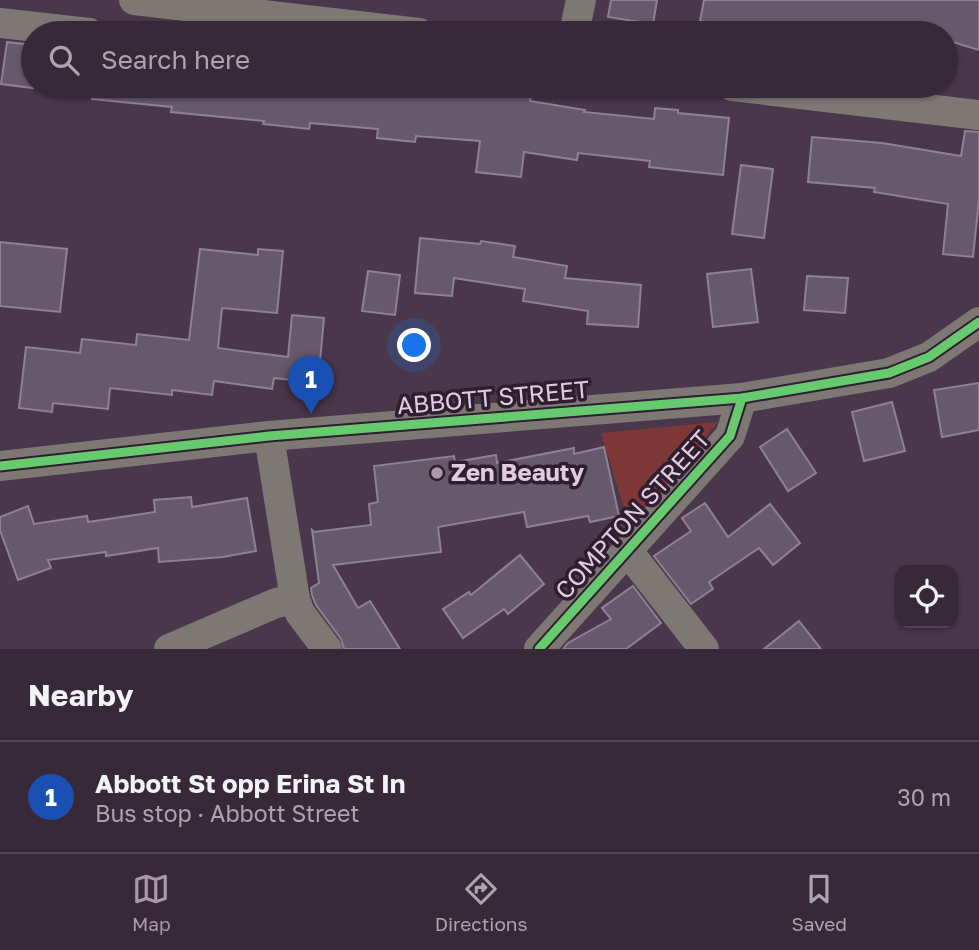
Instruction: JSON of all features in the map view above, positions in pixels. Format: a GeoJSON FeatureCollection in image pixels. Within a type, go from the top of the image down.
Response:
{"type":"FeatureCollection","features":[{"type":"Feature","properties":{"kind":"street"},"geometry":{"type":"LineString","coordinates":[[134,0],[315,21]]}},
{"type":"Feature","properties":{"kind":"street"},"geometry":{"type":"LineString","coordinates":[[577,21],[581,0]]}},
{"type":"Feature","properties":{"kind":"street"},"geometry":{"type":"LineString","coordinates":[[0,23],[21,25]]}},
{"type":"Feature","properties":{"kind":"street"},"geometry":{"type":"LineString","coordinates":[[834,98],[979,115]]}},
{"type":"Feature","properties":{"kind":"street","name":"ABBOTT STREET"},"geometry":{"type":"LineString","coordinates":[[0,466],[269,436],[742,398],[889,373],[929,357],[978,324]]}},
{"type":"Feature","properties":{"kind":"street","name":"COMPTON STREET"},"geometry":{"type":"LineString","coordinates":[[539,649],[730,436],[742,398]]}},
{"type":"Feature","properties":{"kind":"street"},"geometry":{"type":"LineString","coordinates":[[269,436],[295,598],[300,612],[327,649]]}},
{"type":"Feature","properties":{"kind":"street"},"geometry":{"type":"LineString","coordinates":[[627,550],[704,649]]}},
{"type":"Feature","properties":{"kind":"street"},"geometry":{"type":"LineString","coordinates":[[169,649],[276,603],[295,598]]}},
{"type":"Feature","properties":{"kind":"shaded area"},"geometry":{"type":"Polygon","coordinates":[[[718,422],[630,529],[601,433],[718,422]]]}},
{"type":"Feature","properties":{"kind":"building"},"geometry":{"type":"Polygon","coordinates":[[[611,0],[657,0],[654,21],[608,17],[611,0]]]}},
{"type":"Feature","properties":{"kind":"building"},"geometry":{"type":"Polygon","coordinates":[[[704,0],[979,0],[979,50],[958,44],[958,21],[700,21],[704,0]]]}},
{"type":"Feature","properties":{"kind":"building"},"geometry":{"type":"Polygon","coordinates":[[[7,42],[21,44],[21,86],[1,84],[7,42]]]}},
{"type":"Feature","properties":{"kind":"building"},"geometry":{"type":"Polygon","coordinates":[[[531,98],[530,101],[585,110],[584,112],[654,119],[655,108],[729,118],[723,175],[649,167],[650,161],[578,153],[577,160],[524,152],[521,177],[476,172],[480,141],[416,136],[415,142],[377,138],[378,129],[310,123],[309,129],[263,124],[264,121],[171,112],[172,107],[92,99],[531,98]]]}},
{"type":"Feature","properties":{"kind":"building"},"geometry":{"type":"Polygon","coordinates":[[[965,131],[979,132],[979,199],[973,257],[943,254],[948,204],[874,192],[875,188],[808,182],[812,137],[882,143],[961,156],[965,131]]]}},
{"type":"Feature","properties":{"kind":"building"},"geometry":{"type":"Polygon","coordinates":[[[741,165],[773,169],[764,238],[732,234],[741,165]]]}},
{"type":"Feature","properties":{"kind":"building"},"geometry":{"type":"Polygon","coordinates":[[[420,238],[480,244],[481,241],[515,246],[513,257],[567,266],[565,278],[641,285],[638,327],[587,324],[588,311],[523,301],[525,289],[454,278],[452,296],[415,293],[420,238]]]}},
{"type":"Feature","properties":{"kind":"building"},"geometry":{"type":"Polygon","coordinates":[[[0,242],[67,249],[60,312],[0,306],[0,242]]]}},
{"type":"Feature","properties":{"kind":"building"},"geometry":{"type":"Polygon","coordinates":[[[200,249],[258,255],[258,249],[283,251],[277,313],[222,308],[218,348],[288,357],[292,315],[324,318],[318,383],[274,378],[272,389],[214,381],[212,395],[172,390],[172,395],[110,388],[108,409],[53,403],[52,412],[19,408],[26,347],[80,353],[82,339],[136,345],[137,334],[189,340],[200,249]]]}},
{"type":"Feature","properties":{"kind":"building"},"geometry":{"type":"Polygon","coordinates":[[[751,269],[758,322],[713,327],[707,274],[751,269]]]}},
{"type":"Feature","properties":{"kind":"building"},"geometry":{"type":"Polygon","coordinates":[[[368,271],[400,275],[395,315],[362,311],[368,271]]]}},
{"type":"Feature","properties":{"kind":"building"},"geometry":{"type":"Polygon","coordinates":[[[807,276],[848,278],[845,313],[804,310],[807,276]]]}},
{"type":"Feature","properties":{"kind":"building"},"geometry":{"type":"Polygon","coordinates":[[[979,383],[979,430],[942,437],[934,390],[979,383]]]}},
{"type":"Feature","properties":{"kind":"building"},"geometry":{"type":"Polygon","coordinates":[[[892,402],[905,451],[864,461],[852,412],[892,402]]]}},
{"type":"Feature","properties":{"kind":"building"},"geometry":{"type":"Polygon","coordinates":[[[787,429],[816,473],[788,491],[760,447],[787,429]]]}},
{"type":"Feature","properties":{"kind":"building"},"geometry":{"type":"Polygon","coordinates":[[[604,447],[619,516],[590,522],[588,516],[527,527],[524,512],[438,527],[441,552],[333,565],[358,608],[370,601],[400,649],[344,649],[341,639],[316,605],[312,595],[311,588],[319,583],[312,530],[314,532],[371,525],[369,504],[378,502],[374,466],[454,456],[455,462],[496,455],[497,463],[574,448],[574,454],[604,447]]]}},
{"type":"Feature","properties":{"kind":"building"},"geometry":{"type":"Polygon","coordinates":[[[191,497],[192,507],[247,498],[256,551],[223,557],[159,562],[158,548],[106,556],[106,552],[48,560],[51,568],[18,580],[0,530],[0,517],[28,506],[34,524],[87,516],[88,522],[155,512],[154,500],[191,497]]]}},
{"type":"Feature","properties":{"kind":"building"},"geometry":{"type":"Polygon","coordinates":[[[705,503],[728,537],[770,504],[800,543],[773,565],[759,548],[709,582],[713,589],[691,604],[654,556],[691,531],[682,518],[705,503]]]}},
{"type":"Feature","properties":{"kind":"building"},"geometry":{"type":"Polygon","coordinates":[[[520,555],[544,584],[508,614],[504,609],[463,638],[443,609],[469,592],[471,595],[520,555]]]}},
{"type":"Feature","properties":{"kind":"building"},"geometry":{"type":"Polygon","coordinates":[[[633,586],[661,623],[626,649],[563,649],[568,643],[611,619],[602,608],[633,586]]]}},
{"type":"Feature","properties":{"kind":"building"},"geometry":{"type":"Polygon","coordinates":[[[799,621],[821,649],[764,649],[799,621]]]}},
{"type":"Feature","properties":{"kind":"cycle path"},"geometry":{"type":"LineString","coordinates":[[0,466],[269,436],[742,398],[889,373],[929,357],[979,322]]}},
{"type":"Feature","properties":{"kind":"cycle path"},"geometry":{"type":"LineString","coordinates":[[539,649],[730,436],[742,398]]}},
{"type":"Feature","properties":{"kind":"place","name":"Abbott St opp Erina St In"},"geometry":{"type":"Point","coordinates":[311,414]}},
{"type":"Feature","properties":{"kind":"place","name":"Zen Beauty"},"geometry":{"type":"Point","coordinates":[437,473]}}]}
